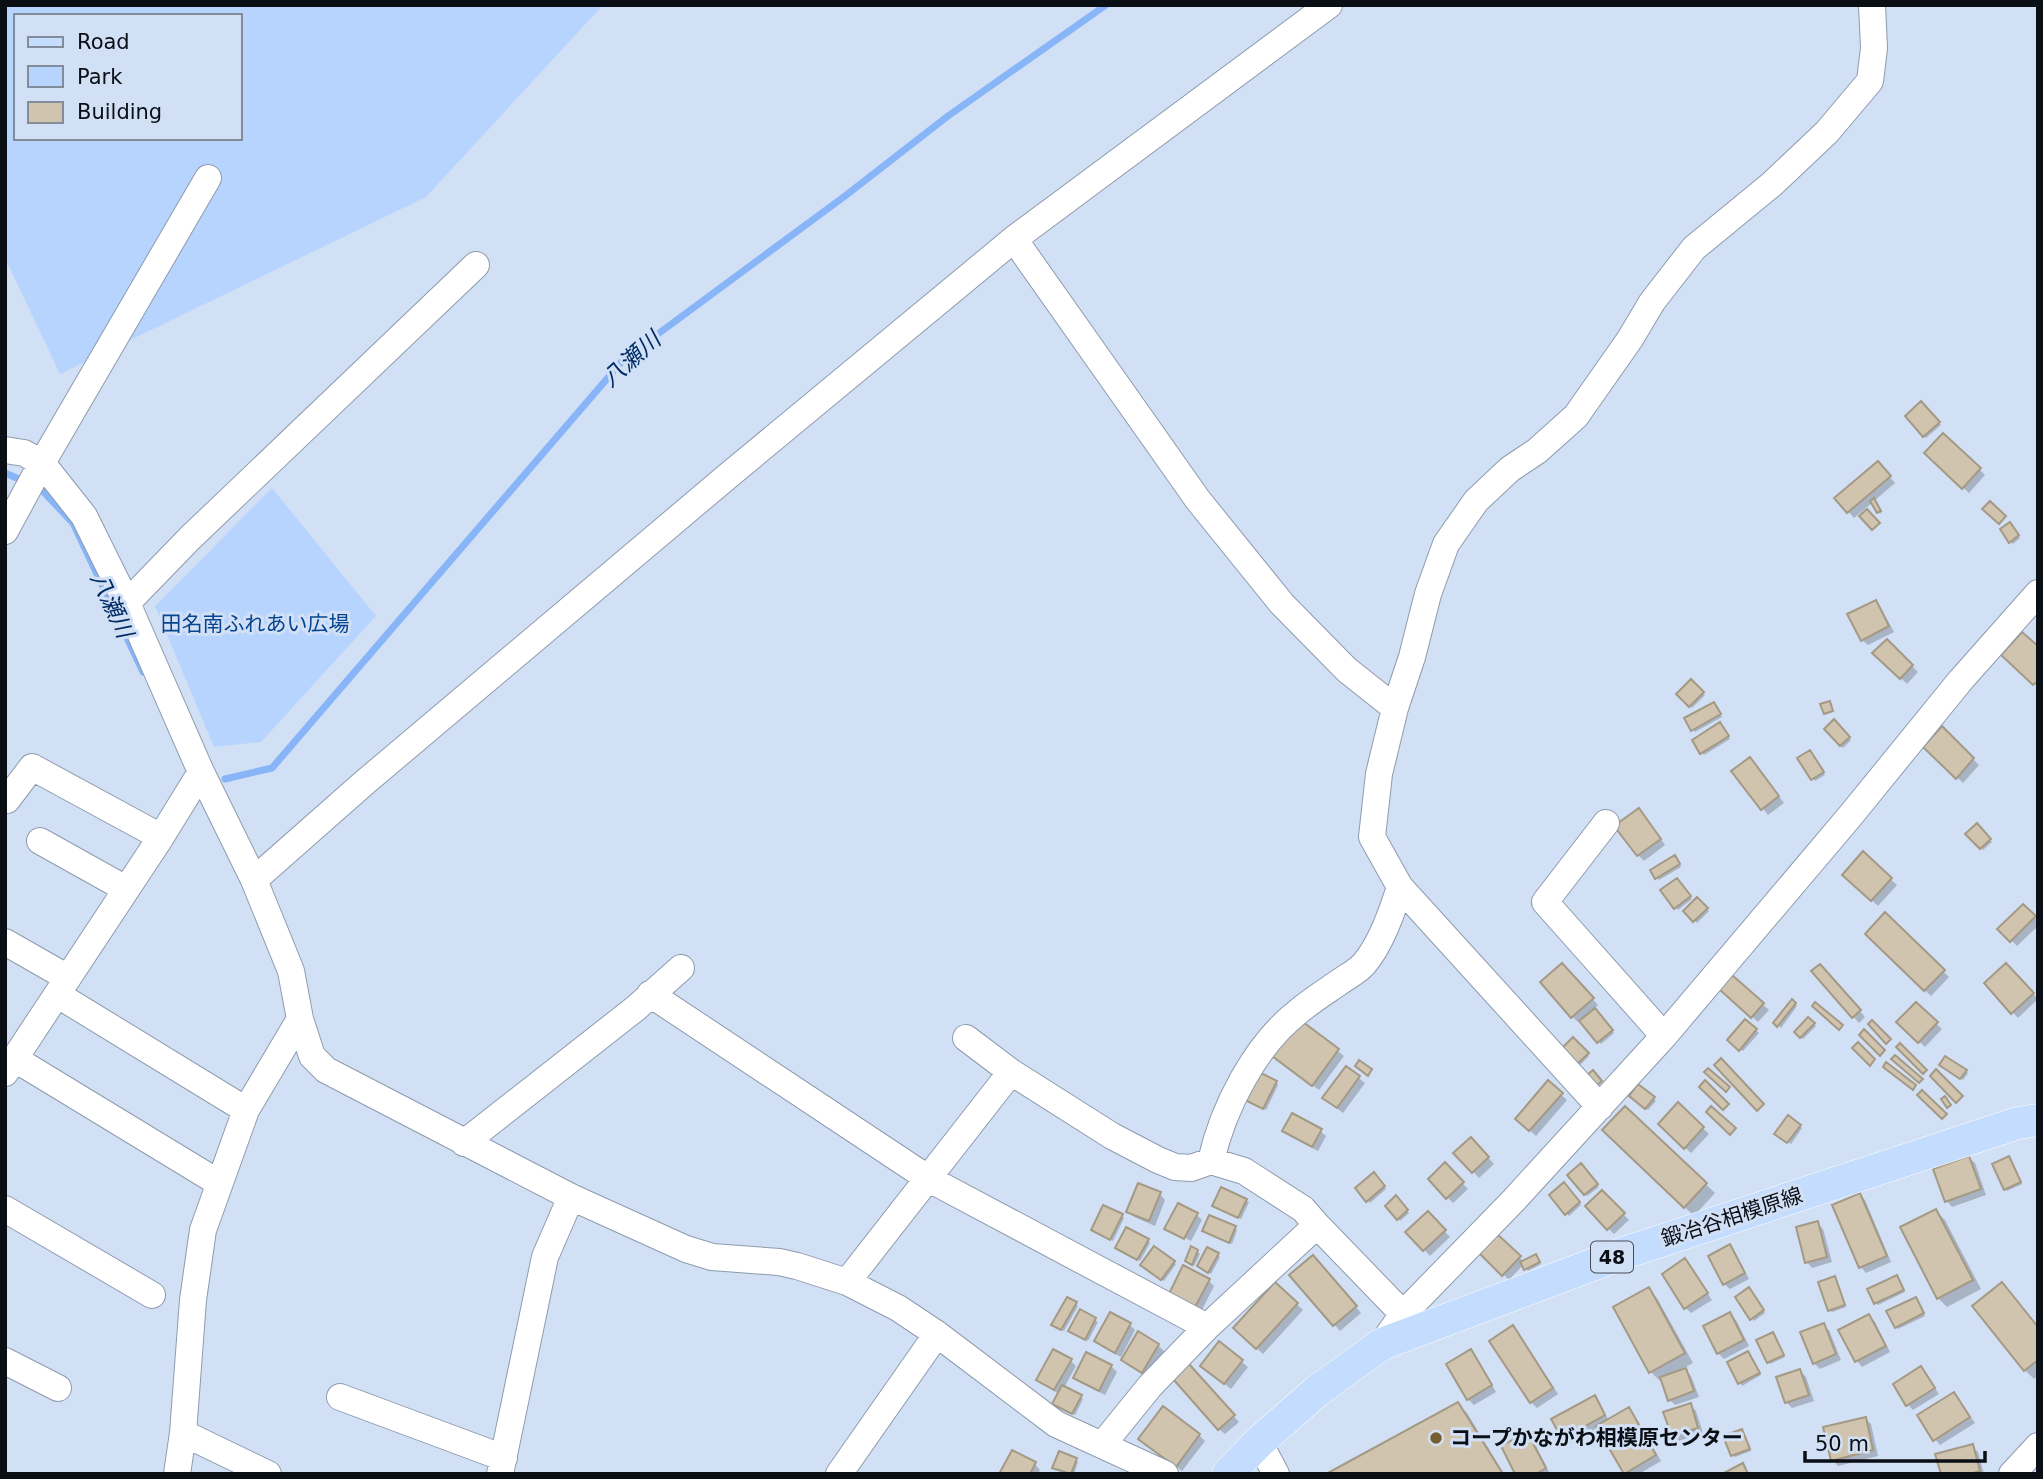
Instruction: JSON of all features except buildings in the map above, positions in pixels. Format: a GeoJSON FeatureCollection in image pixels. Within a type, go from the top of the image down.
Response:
{"type":"FeatureCollection","features":[{"type":"Feature","properties":{"kind":"main road","name":"鍛冶谷相模原線"},"geometry":{"type":"LineString","coordinates":[[1228,1474],[1259,1442],[1317,1391],[1382,1344],[1624,1253],[2018,1123],[2038,1120]]}},
{"type":"Feature","properties":{"kind":"street"},"geometry":{"type":"LineString","coordinates":[[254,880],[364,783],[729,475],[1014,239],[1329,5]]}},
{"type":"Feature","properties":{"kind":"street"},"geometry":{"type":"LineString","coordinates":[[1600,1107],[1400,887],[1373,837],[1380,774],[1395,708],[1412,657],[1428,594],[1446,544],[1476,501],[1510,469],[1537,451],[1576,416],[1630,339],[1652,302],[1694,248],[1772,184],[1827,132],[1870,81],[1874,48],[1872,5]]}},
{"type":"Feature","properties":{"kind":"street"},"geometry":{"type":"LineString","coordinates":[[5,531],[208,178]]}},
{"type":"Feature","properties":{"kind":"street"},"geometry":{"type":"LineString","coordinates":[[1014,239],[1198,500],[1282,604],[1347,670],[1395,708]]}},
{"type":"Feature","properties":{"kind":"street"},"geometry":{"type":"LineString","coordinates":[[127,603],[190,538],[476,265]]}},
{"type":"Feature","properties":{"kind":"street"},"geometry":{"type":"LineString","coordinates":[[5,450],[24,453],[40,466],[84,516],[127,603],[201,772],[254,880],[291,971],[300,1018],[312,1056],[326,1070],[571,1197],[687,1249],[712,1257],[779,1262],[847,1282],[898,1308],[937,1334],[1056,1424],[1165,1474]]}},
{"type":"Feature","properties":{"kind":"street"},"geometry":{"type":"LineString","coordinates":[[1382,1344],[1403,1314],[1514,1200],[1664,1037],[1960,681],[2038,593]]}},
{"type":"Feature","properties":{"kind":"street"},"geometry":{"type":"LineString","coordinates":[[8,800],[32,767],[161,837]]}},
{"type":"Feature","properties":{"kind":"street"},"geometry":{"type":"LineString","coordinates":[[201,772],[10,1066],[219,1183]]}},
{"type":"Feature","properties":{"kind":"street"},"geometry":{"type":"LineString","coordinates":[[1606,823],[1545,901],[1664,1037]]}},
{"type":"Feature","properties":{"kind":"street"},"geometry":{"type":"LineString","coordinates":[[40,841],[126,889]]}},
{"type":"Feature","properties":{"kind":"street"},"geometry":{"type":"LineString","coordinates":[[1212,1161],[1234,1096],[1265,1045],[1296,1013],[1361,967],[1372,954],[1400,887]]}},
{"type":"Feature","properties":{"kind":"street"},"geometry":{"type":"LineString","coordinates":[[5,942],[63,986],[246,1110]]}},
{"type":"Feature","properties":{"kind":"street"},"geometry":{"type":"LineString","coordinates":[[464,1143],[636,1008],[681,968]]}},
{"type":"Feature","properties":{"kind":"street"},"geometry":{"type":"LineString","coordinates":[[650,994],[929,1179],[1208,1327]]}},
{"type":"Feature","properties":{"kind":"street"},"geometry":{"type":"LineString","coordinates":[[177,1474],[202,1230],[246,1110],[300,1018]]}},
{"type":"Feature","properties":{"kind":"street"},"geometry":{"type":"LineString","coordinates":[[966,1038],[1011,1072],[1112,1136],[1157,1160],[1175,1167],[1191,1168],[1212,1161],[1244,1171],[1303,1209],[1403,1314]]}},
{"type":"Feature","properties":{"kind":"street"},"geometry":{"type":"LineString","coordinates":[[847,1282],[1011,1072]]}},
{"type":"Feature","properties":{"kind":"street"},"geometry":{"type":"LineString","coordinates":[[340,1397],[502,1466],[545,1257],[571,1197]]}},
{"type":"Feature","properties":{"kind":"street"},"geometry":{"type":"LineString","coordinates":[[5,1209],[152,1295]]}},
{"type":"Feature","properties":{"kind":"street"},"geometry":{"type":"LineString","coordinates":[[1103,1444],[1150,1387],[1208,1327],[1317,1225]]}},
{"type":"Feature","properties":{"kind":"street"},"geometry":{"type":"LineString","coordinates":[[839,1474],[937,1334]]}},
{"type":"Feature","properties":{"kind":"street"},"geometry":{"type":"LineString","coordinates":[[5,1362],[58,1388]]}},
{"type":"Feature","properties":{"kind":"street"},"geometry":{"type":"LineString","coordinates":[[183,1433],[268,1474]]}},
{"type":"Feature","properties":{"kind":"street"},"geometry":{"type":"LineString","coordinates":[[1259,1442],[1276,1474]]}},
{"type":"Feature","properties":{"kind":"street"},"geometry":{"type":"LineString","coordinates":[[2012,1474],[2038,1446]]}},
{"type":"Feature","properties":{"kind":"green space"},"geometry":{"type":"Polygon","coordinates":[[[5,5],[603,5],[426,197],[60,374],[5,258],[5,5]]]}},
{"type":"Feature","properties":{"kind":"green space","name":"田名南ふれあい広場"},"geometry":{"type":"Polygon","coordinates":[[[272,488],[376,616],[261,742],[214,747],[155,606],[272,488]]]}},
{"type":"Feature","properties":{"kind":"waterway","name":"八瀬川"},"geometry":{"type":"LineString","coordinates":[[225,779],[272,768],[624,359],[845,196],[948,116],[1106,5]]}},
{"type":"Feature","properties":{"kind":"waterway","name":"八瀬川"},"geometry":{"type":"LineString","coordinates":[[5,473],[40,488],[73,523],[143,672]]}},
{"type":"Feature","properties":{"kind":"place","name":"コープかながわ相模原センター"},"geometry":{"type":"Point","coordinates":[1436,1438]}}]}
